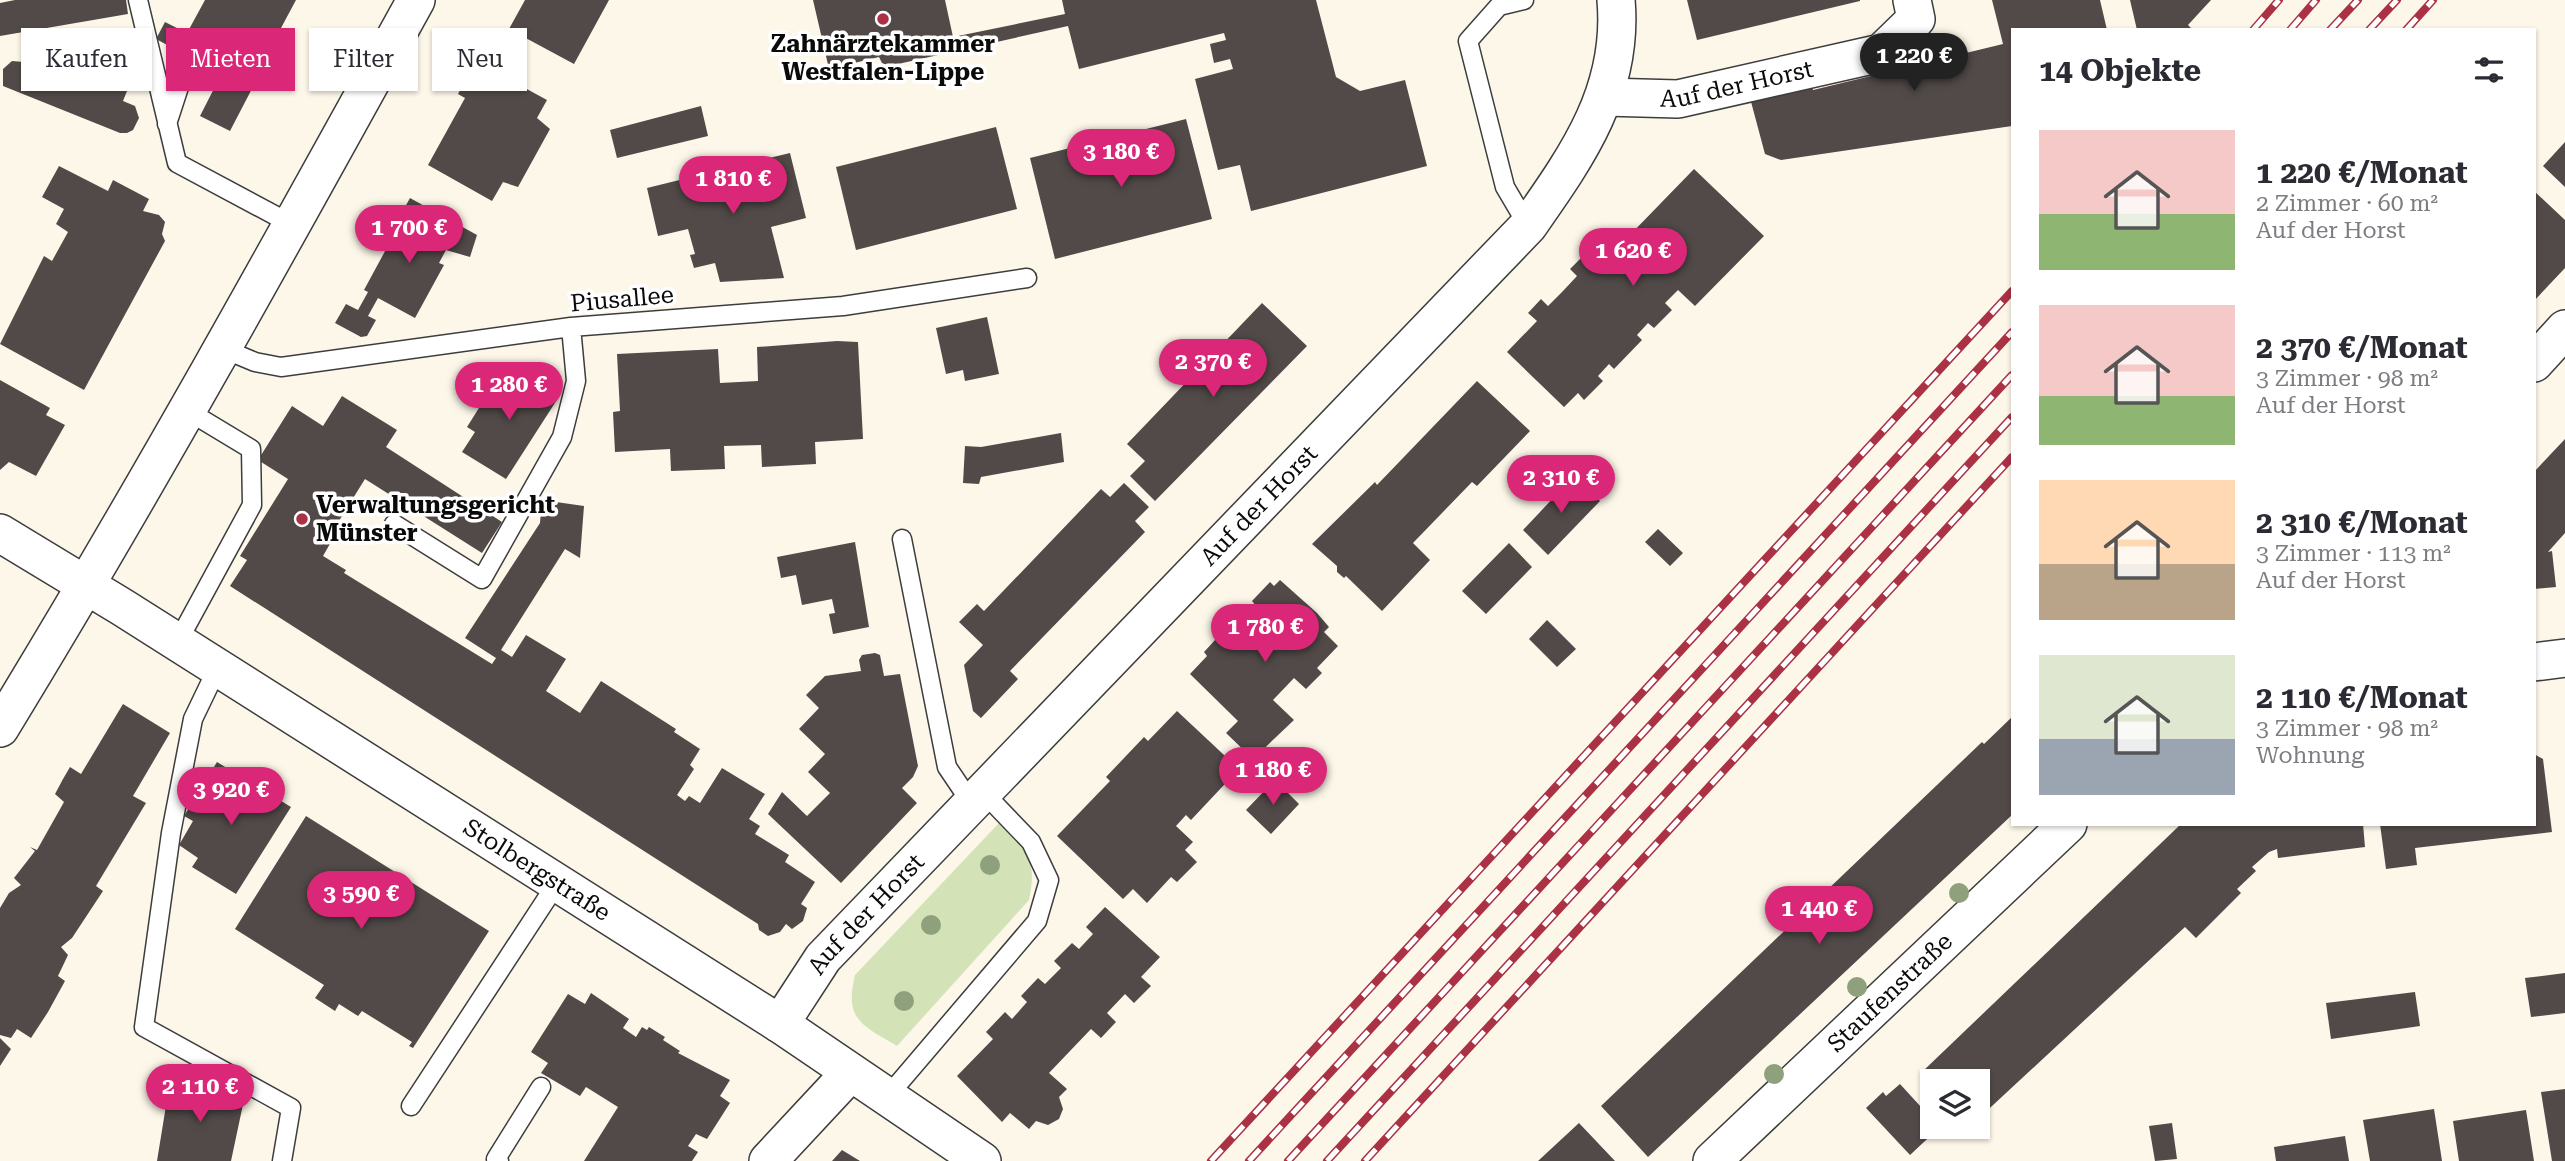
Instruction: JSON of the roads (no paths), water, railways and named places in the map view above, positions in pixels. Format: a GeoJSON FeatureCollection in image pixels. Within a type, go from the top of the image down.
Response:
{"type":"FeatureCollection","features":[{"type":"Feature","properties":{"kind":"street"},"geometry":{"type":"LineString","coordinates":[[0,728],[87,586],[224,349],[416,0]]}},
{"type":"Feature","properties":{"kind":"street","name":"Auf der Horst"},"geometry":{"type":"LineString","coordinates":[[780,1024],[824,958],[1528,226],[1580,152],[1605,97],[1616,46],[1616,0]]}},
{"type":"Feature","properties":{"kind":"street","name":"Auf der Horst"},"geometry":{"type":"LineString","coordinates":[[1605,97],[1678,99],[1881,53],[1916,19],[1912,0]]}},
{"type":"Feature","properties":{"kind":"street"},"geometry":{"type":"LineString","coordinates":[[2536,361],[2565,330]]}},
{"type":"Feature","properties":{"kind":"street","name":"Stolbergstraße"},"geometry":{"type":"LineString","coordinates":[[0,533],[780,1024],[982,1161]]}},
{"type":"Feature","properties":{"kind":"street"},"geometry":{"type":"LineString","coordinates":[[2536,662],[2565,658]]}},
{"type":"Feature","properties":{"kind":"street","name":"Staufenstraße"},"geometry":{"type":"LineString","coordinates":[[1712,1161],[2066,826]]}},
{"type":"Feature","properties":{"kind":"street"},"geometry":{"type":"LineString","coordinates":[[768,1161],[850,1073]]}},
{"type":"Feature","properties":{"kind":"lane"},"geometry":{"type":"LineString","coordinates":[[138,0],[177,163],[293,225]]}},
{"type":"Feature","properties":{"kind":"lane"},"geometry":{"type":"LineString","coordinates":[[1524,0],[1499,6],[1468,41],[1505,187],[1528,226]]}},
{"type":"Feature","properties":{"kind":"lane"},"geometry":{"type":"LineString","coordinates":[[167,124],[178,91]]}},
{"type":"Feature","properties":{"kind":"lane","name":"Piusallee"},"geometry":{"type":"LineString","coordinates":[[224,349],[255,362],[281,367],[571,327],[843,306],[1027,278]]}},
{"type":"Feature","properties":{"kind":"lane"},"geometry":{"type":"LineString","coordinates":[[394,524],[482,579],[562,437],[576,381],[571,327]]}},
{"type":"Feature","properties":{"kind":"lane"},"geometry":{"type":"LineString","coordinates":[[177,643],[253,505],[251,449],[187,411]]}},
{"type":"Feature","properties":{"kind":"lane"},"geometry":{"type":"LineString","coordinates":[[887,1097],[1037,921],[1049,880],[1031,842],[978,798],[947,766],[902,539]]}},
{"type":"Feature","properties":{"kind":"lane"},"geometry":{"type":"LineString","coordinates":[[217,669],[193,719],[171,833],[144,1027],[291,1108],[282,1161]]}},
{"type":"Feature","properties":{"kind":"lane"},"geometry":{"type":"LineString","coordinates":[[411,1106],[557,883]]}},
{"type":"Feature","properties":{"kind":"lane"},"geometry":{"type":"LineString","coordinates":[[499,1161],[496,1159],[541,1087]]}},
{"type":"Feature","properties":{"kind":"railway"},"geometry":{"type":"LineString","coordinates":[[2255,28],[2279,0]]}},
{"type":"Feature","properties":{"kind":"railway"},"geometry":{"type":"LineString","coordinates":[[2292,28],[2316,0]]}},
{"type":"Feature","properties":{"kind":"railway"},"geometry":{"type":"LineString","coordinates":[[2332,28],[2358,0]]}},
{"type":"Feature","properties":{"kind":"railway"},"geometry":{"type":"LineString","coordinates":[[2371,28],[2397,0]]}},
{"type":"Feature","properties":{"kind":"railway"},"geometry":{"type":"LineString","coordinates":[[2408,28],[2433,0]]}},
{"type":"Feature","properties":{"kind":"railway"},"geometry":{"type":"LineString","coordinates":[[1211,1161],[2011,292]]}},
{"type":"Feature","properties":{"kind":"railway"},"geometry":{"type":"LineString","coordinates":[[1249,1161],[2011,333]]}},
{"type":"Feature","properties":{"kind":"railway"},"geometry":{"type":"LineString","coordinates":[[1288,1161],[2011,376]]}},
{"type":"Feature","properties":{"kind":"railway"},"geometry":{"type":"LineString","coordinates":[[1327,1161],[2011,418]]}},
{"type":"Feature","properties":{"kind":"railway"},"geometry":{"type":"LineString","coordinates":[[1365,1161],[2011,458]]}},
{"type":"Feature","properties":{"kind":"place","name":"Zahnärztekammer Westfalen-Lippe"},"geometry":{"type":"Point","coordinates":[883,19]}},
{"type":"Feature","properties":{"kind":"place","name":"Verwaltungsgericht Münster"},"geometry":{"type":"Point","coordinates":[302,519]}}]}
